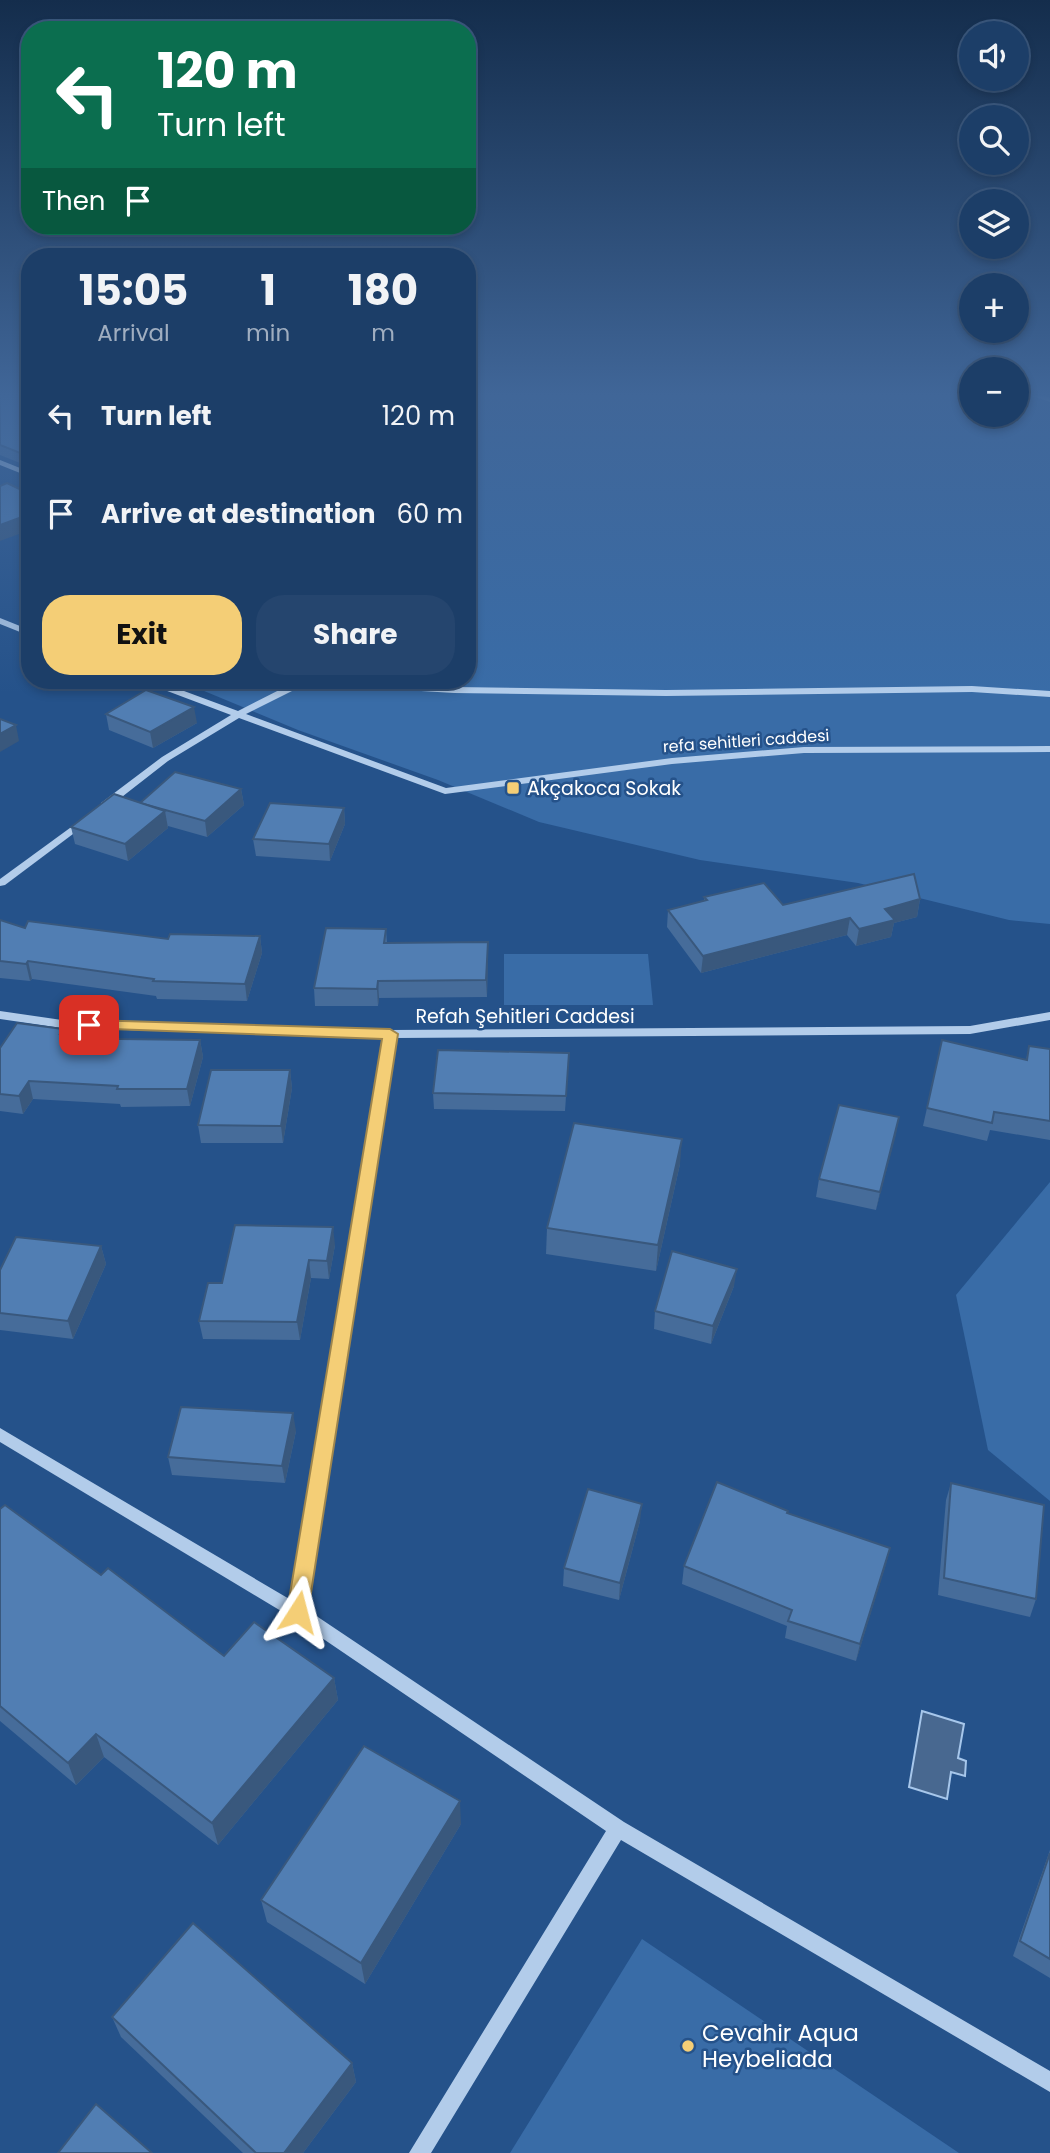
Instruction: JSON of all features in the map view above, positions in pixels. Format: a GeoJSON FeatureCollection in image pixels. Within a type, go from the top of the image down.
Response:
{"type":"FeatureCollection","features":[{"type":"Feature","properties":{"kind":"street"},"geometry":{"type":"LineString","coordinates":[[0,621],[21,629]]}},
{"type":"Feature","properties":{"kind":"street"},"geometry":{"type":"LineString","coordinates":[[171,689],[239,714]]}},
{"type":"Feature","properties":{"kind":"street"},"geometry":{"type":"LineString","coordinates":[[100,808],[165,759],[239,714],[287,689]]}},
{"type":"Feature","properties":{"kind":"street"},"geometry":{"type":"LineString","coordinates":[[466,689],[666,693],[972,689],[1050,694]]}},
{"type":"Feature","properties":{"kind":"street","name":"refa sehitleri caddesi"},"geometry":{"type":"LineString","coordinates":[[239,714],[445,791],[672,761],[804,750],[1050,749]]}},
{"type":"Feature","properties":{"kind":"street"},"geometry":{"type":"LineString","coordinates":[[1,883],[89,817]]}},
{"type":"Feature","properties":{"kind":"street","name":"Refah Şehitleri Caddesi"},"geometry":{"type":"LineString","coordinates":[[0,1015],[62,1024],[390,1034],[970,1030],[1050,1016]]}},
{"type":"Feature","properties":{"kind":"street"},"geometry":{"type":"LineString","coordinates":[[298,1612],[390,1034]]}},
{"type":"Feature","properties":{"kind":"street"},"geometry":{"type":"LineString","coordinates":[[0,1434],[298,1612],[618,1828],[1050,2082]]}},
{"type":"Feature","properties":{"kind":"street"},"geometry":{"type":"LineString","coordinates":[[419,2153],[618,1828]]}},
{"type":"Feature","properties":{"kind":"shaded area"},"geometry":{"type":"Polygon","coordinates":[[[476,492],[1050,492],[1050,924],[1009,920],[858,883],[700,860],[539,822],[438,780],[298,730],[199,689],[476,689],[476,492]]]}},
{"type":"Feature","properties":{"kind":"shaded area"},"geometry":{"type":"Polygon","coordinates":[[[504,954],[648,954],[653,1005],[504,1005],[504,954]]]}},
{"type":"Feature","properties":{"kind":"shaded area"},"geometry":{"type":"Polygon","coordinates":[[[1050,1182],[1050,1501],[988,1450],[956,1295],[1050,1182]]]}},
{"type":"Feature","properties":{"kind":"shaded area"},"geometry":{"type":"Polygon","coordinates":[[[922,1711],[964,1724],[958,1758],[966,1761],[965,1776],[951,1772],[947,1799],[909,1787],[922,1711]]]}},
{"type":"Feature","properties":{"kind":"shaded area","name":"Cevahir Aqua Heybeliada"},"geometry":{"type":"Polygon","coordinates":[[[642,1939],[959,2153],[510,2153],[642,1939]]]}},
{"type":"Feature","properties":{"kind":"building"},"geometry":{"type":"Polygon","coordinates":[[[0,492],[21,492],[21,517],[0,525],[0,492]]]}},
{"type":"Feature","properties":{"kind":"building"},"geometry":{"type":"Polygon","coordinates":[[[146,690],[194,707],[150,732],[106,714],[146,690]]]}},
{"type":"Feature","properties":{"kind":"building"},"geometry":{"type":"Polygon","coordinates":[[[0,719],[16,725],[0,734],[0,719]]]}},
{"type":"Feature","properties":{"kind":"building"},"geometry":{"type":"Polygon","coordinates":[[[175,772],[241,789],[205,821],[140,803],[175,772]]]}},
{"type":"Feature","properties":{"kind":"building"},"geometry":{"type":"Polygon","coordinates":[[[114,794],[165,811],[125,844],[71,827],[114,794]]]}},
{"type":"Feature","properties":{"kind":"building"},"geometry":{"type":"Polygon","coordinates":[[[270,803],[344,808],[329,844],[253,839],[270,803]]]}},
{"type":"Feature","properties":{"kind":"building"},"geometry":{"type":"Polygon","coordinates":[[[914,874],[920,899],[885,909],[895,920],[859,929],[850,918],[703,956],[668,910],[707,900],[704,897],[764,883],[783,905],[914,874]]]}},
{"type":"Feature","properties":{"kind":"building"},"geometry":{"type":"Polygon","coordinates":[[[0,920],[25,928],[28,921],[168,939],[170,934],[260,936],[245,984],[153,981],[154,979],[28,961],[26,964],[0,961],[0,920]]]}},
{"type":"Feature","properties":{"kind":"building"},"geometry":{"type":"Polygon","coordinates":[[[326,928],[386,929],[384,943],[488,942],[486,980],[378,981],[377,989],[314,988],[326,928]]]}},
{"type":"Feature","properties":{"kind":"building"},"geometry":{"type":"Polygon","coordinates":[[[17,1023],[63,1029],[60,1034],[120,1039],[200,1040],[187,1089],[117,1089],[118,1086],[29,1081],[19,1096],[0,1094],[0,1048],[17,1023]]]}},
{"type":"Feature","properties":{"kind":"building"},"geometry":{"type":"Polygon","coordinates":[[[942,1040],[1027,1060],[1029,1046],[1050,1049],[1050,1121],[994,1112],[992,1123],[927,1108],[942,1040]]]}},
{"type":"Feature","properties":{"kind":"building"},"geometry":{"type":"Polygon","coordinates":[[[438,1050],[569,1053],[566,1096],[433,1093],[438,1050]]]}},
{"type":"Feature","properties":{"kind":"building"},"geometry":{"type":"Polygon","coordinates":[[[211,1070],[290,1070],[281,1126],[198,1125],[211,1070]]]}},
{"type":"Feature","properties":{"kind":"building"},"geometry":{"type":"Polygon","coordinates":[[[839,1105],[899,1117],[880,1192],[819,1179],[839,1105]]]}},
{"type":"Feature","properties":{"kind":"building"},"geometry":{"type":"Polygon","coordinates":[[[574,1123],[682,1139],[658,1245],[547,1228],[574,1123]]]}},
{"type":"Feature","properties":{"kind":"building"},"geometry":{"type":"Polygon","coordinates":[[[235,1225],[333,1227],[327,1261],[309,1260],[297,1322],[199,1321],[208,1283],[222,1283],[235,1225]]]}},
{"type":"Feature","properties":{"kind":"building"},"geometry":{"type":"Polygon","coordinates":[[[16,1237],[101,1246],[68,1321],[0,1313],[0,1270],[16,1237]]]}},
{"type":"Feature","properties":{"kind":"building"},"geometry":{"type":"Polygon","coordinates":[[[672,1251],[737,1269],[713,1326],[655,1311],[672,1251]]]}},
{"type":"Feature","properties":{"kind":"building"},"geometry":{"type":"Polygon","coordinates":[[[181,1407],[293,1413],[282,1466],[168,1457],[181,1407]]]}},
{"type":"Feature","properties":{"kind":"building"},"geometry":{"type":"Polygon","coordinates":[[[717,1482],[788,1511],[787,1513],[890,1548],[860,1644],[788,1621],[792,1610],[684,1566],[717,1482]]]}},
{"type":"Feature","properties":{"kind":"building"},"geometry":{"type":"Polygon","coordinates":[[[951,1483],[1044,1505],[1036,1599],[944,1578],[951,1483]]]}},
{"type":"Feature","properties":{"kind":"building"},"geometry":{"type":"Polygon","coordinates":[[[588,1489],[642,1504],[620,1583],[564,1568],[588,1489]]]}},
{"type":"Feature","properties":{"kind":"building"},"geometry":{"type":"Polygon","coordinates":[[[5,1505],[101,1575],[108,1568],[224,1656],[254,1622],[334,1678],[212,1823],[96,1734],[68,1763],[0,1706],[0,1509],[5,1505]]]}},
{"type":"Feature","properties":{"kind":"building"},"geometry":{"type":"Polygon","coordinates":[[[364,1746],[460,1801],[361,1963],[261,1900],[364,1746]]]}},
{"type":"Feature","properties":{"kind":"building"},"geometry":{"type":"Polygon","coordinates":[[[1050,1853],[1050,1959],[1020,1941],[1050,1853]]]}},
{"type":"Feature","properties":{"kind":"building"},"geometry":{"type":"Polygon","coordinates":[[[193,1923],[352,2063],[284,2153],[256,2153],[112,2017],[193,1923]]]}},
{"type":"Feature","properties":{"kind":"building"},"geometry":{"type":"Polygon","coordinates":[[[96,2104],[152,2153],[58,2153],[96,2104]]]}},
{"type":"Feature","properties":{"kind":"place","name":"Akçakoca Sokak"},"geometry":{"type":"Point","coordinates":[513,788]}},
{"type":"Feature","properties":{"kind":"place","name":"Cevahir Aqua Heybeliada"},"geometry":{"type":"Point","coordinates":[688,2046]}},
{"type":"Feature","properties":{"kind":"route"},"geometry":{"type":"LineString","coordinates":[[89,1025],[390,1034],[298,1612]]}}]}
